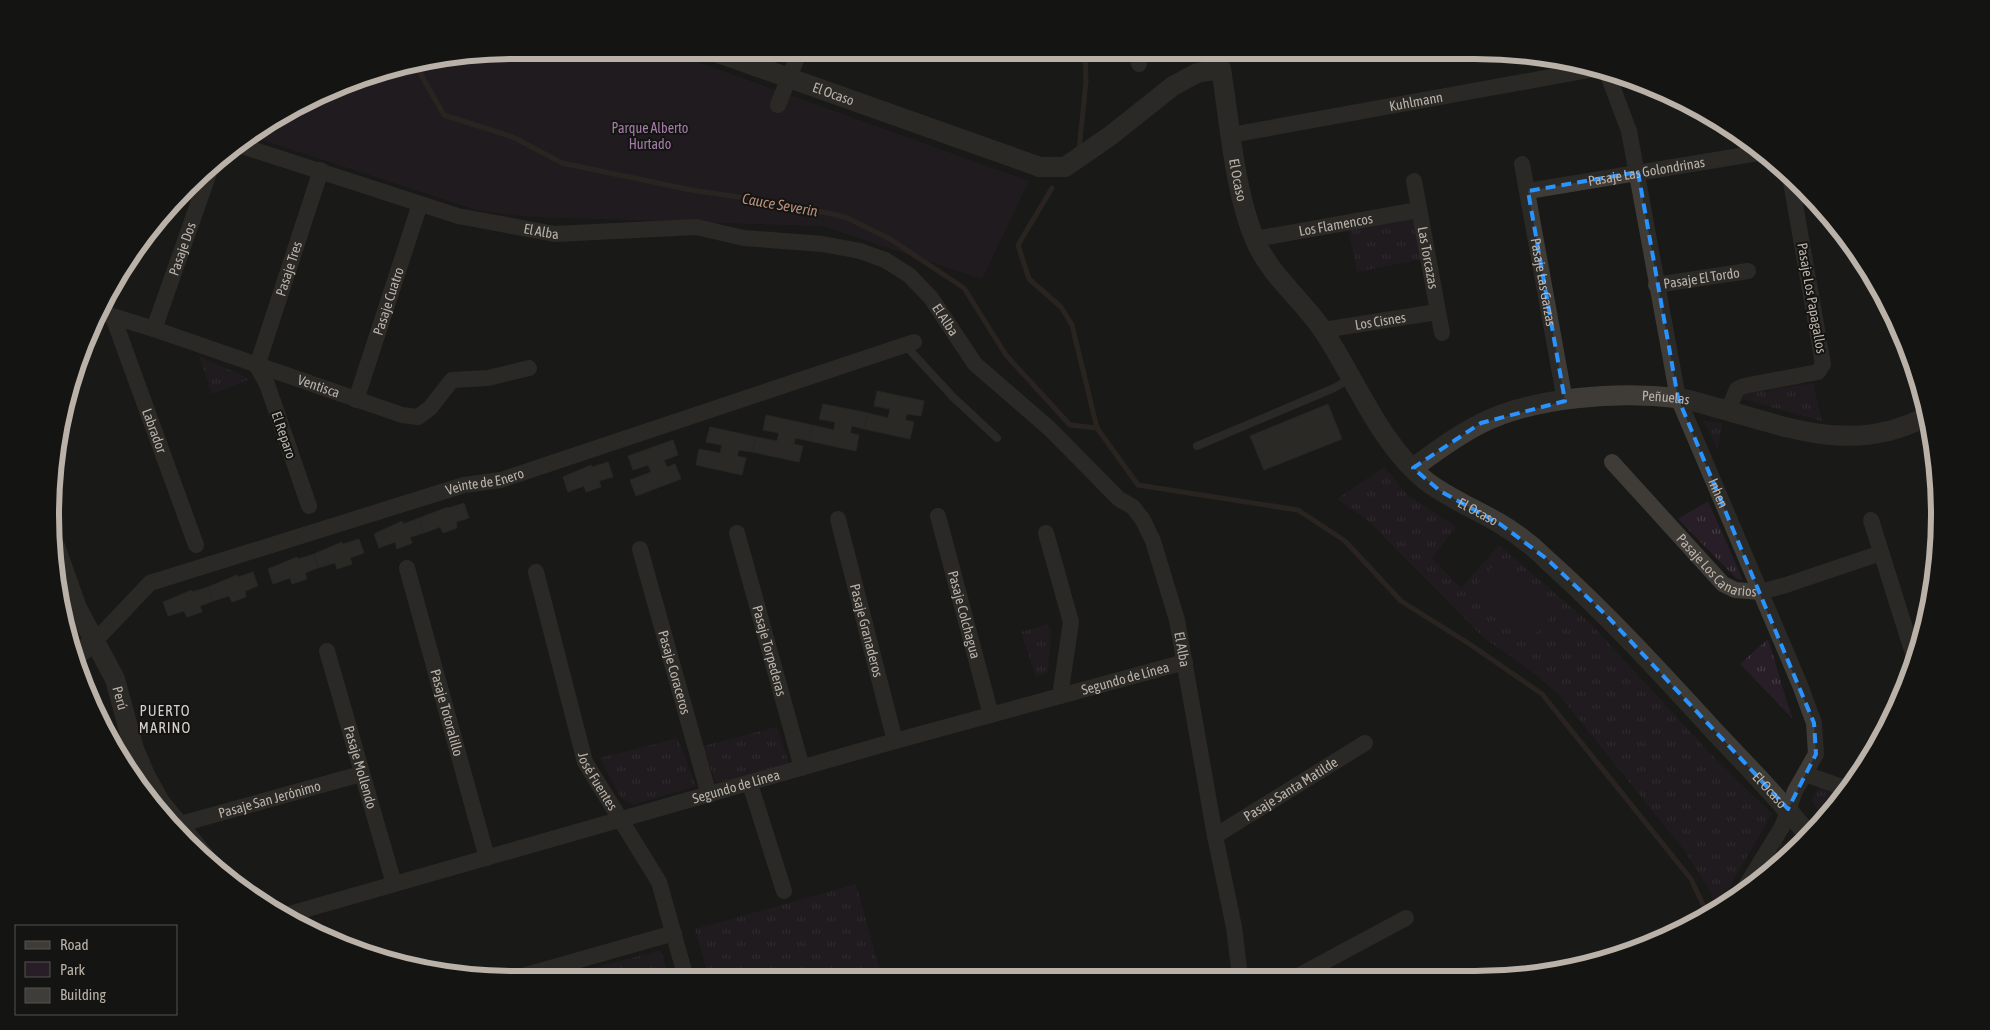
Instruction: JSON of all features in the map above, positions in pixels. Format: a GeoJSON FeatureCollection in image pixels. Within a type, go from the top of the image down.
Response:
{"type":"FeatureCollection","features":[{"type":"Feature","properties":{"kind":"street","name":"El Ocaso"},"geometry":{"type":"LineString","coordinates":[[736,59],[1018,161],[1040,167],[1065,167],[1110,136],[1173,86],[1220,60],[1241,194],[1255,239],[1264,258],[1323,330],[1388,438],[1424,479],[1440,491],[1500,524],[1547,559],[1607,616],[1788,809],[1805,831]]}},
{"type":"Feature","properties":{"kind":"street"},"geometry":{"type":"LineString","coordinates":[[778,105],[797,59]]}},
{"type":"Feature","properties":{"kind":"street","name":"Kuhlmann"},"geometry":{"type":"LineString","coordinates":[[1232,135],[1581,71]]}},
{"type":"Feature","properties":{"kind":"street","name":"Inhen"},"geometry":{"type":"LineString","coordinates":[[1609,79],[1629,131],[1638,172],[1656,285],[1678,398],[1814,723],[1816,754],[1788,809],[1782,827],[1750,879]]}},
{"type":"Feature","properties":{"kind":"street","name":"El Alba"},"geometry":{"type":"LineString","coordinates":[[246,147],[458,216],[555,234],[696,226],[744,238],[823,244],[860,250],[885,260],[909,275],[931,298],[975,364],[1050,429],[1119,500],[1133,507],[1144,520],[1166,582],[1185,662],[1215,836],[1234,928],[1239,971]]}},
{"type":"Feature","properties":{"kind":"street","name":"Pasaje Las Golondrinas"},"geometry":{"type":"LineString","coordinates":[[1528,190],[1754,154]]}},
{"type":"Feature","properties":{"kind":"street","name":"Pasaje Las Garzas"},"geometry":{"type":"LineString","coordinates":[[1522,164],[1565,401]]}},
{"type":"Feature","properties":{"kind":"street","name":"Pasaje Tres"},"geometry":{"type":"LineString","coordinates":[[256,366],[321,170]]}},
{"type":"Feature","properties":{"kind":"street","name":"Pasaje Dos"},"geometry":{"type":"LineString","coordinates":[[154,329],[207,178]]}},
{"type":"Feature","properties":{"kind":"street","name":"Las Torcazas"},"geometry":{"type":"LineString","coordinates":[[1414,181],[1442,333]]}},
{"type":"Feature","properties":{"kind":"street","name":"Pasaje Los Papagallos"},"geometry":{"type":"LineString","coordinates":[[1728,411],[1736,389],[1818,372],[1824,364],[1792,186]]}},
{"type":"Feature","properties":{"kind":"street","name":"Pasaje Cuatro"},"geometry":{"type":"LineString","coordinates":[[356,400],[420,204]]}},
{"type":"Feature","properties":{"kind":"street","name":"Los Flamencos"},"geometry":{"type":"LineString","coordinates":[[1255,239],[1418,210]]}},
{"type":"Feature","properties":{"kind":"street","name":"Pasaje El Tordo"},"geometry":{"type":"LineString","coordinates":[[1656,285],[1748,271]]}},
{"type":"Feature","properties":{"kind":"street","name":"Los Cisnes"},"geometry":{"type":"LineString","coordinates":[[1323,330],[1437,312]]}},
{"type":"Feature","properties":{"kind":"street","name":"Ventisca"},"geometry":{"type":"LineString","coordinates":[[106,315],[154,329],[256,366],[402,415],[418,417],[430,408],[452,380],[488,378],[529,368]]}},
{"type":"Feature","properties":{"kind":"street","name":"Labrador"},"geometry":{"type":"LineString","coordinates":[[106,315],[196,545]]}},
{"type":"Feature","properties":{"kind":"street","name":"Veinte de Enero"},"geometry":{"type":"LineString","coordinates":[[80,652],[95,641],[150,583],[464,485],[501,480],[909,343]]}},
{"type":"Feature","properties":{"kind":"street","name":"El Reparo"},"geometry":{"type":"LineString","coordinates":[[256,366],[267,384],[309,506]]}},
{"type":"Feature","properties":{"kind":"street","name":"Peñuelas"},"geometry":{"type":"LineString","coordinates":[[1413,468],[1450,440],[1481,423],[1533,406],[1565,401],[1630,396],[1678,398],[1788,429],[1830,436],[1870,434],[1895,430],[1921,419]]}},
{"type":"Feature","properties":{"kind":"street","name":"Pasaje Los Canarios"},"geometry":{"type":"LineString","coordinates":[[1612,462],[1723,584],[1735,590],[1760,592],[1881,553]]}},
{"type":"Feature","properties":{"kind":"street","name":"Pasaje Colchagua"},"geometry":{"type":"LineString","coordinates":[[938,516],[991,715]]}},
{"type":"Feature","properties":{"kind":"street","name":"Pasaje Granaderos"},"geometry":{"type":"LineString","coordinates":[[838,519],[896,741]]}},
{"type":"Feature","properties":{"kind":"street"},"geometry":{"type":"LineString","coordinates":[[1871,520],[1911,648]]}},
{"type":"Feature","properties":{"kind":"street","name":"Pasaje Torpederas"},"geometry":{"type":"LineString","coordinates":[[737,533],[802,768]]}},
{"type":"Feature","properties":{"kind":"street"},"geometry":{"type":"LineString","coordinates":[[1046,533],[1071,622],[1060,696]]}},
{"type":"Feature","properties":{"kind":"street","name":"Pasaje Coraceros"},"geometry":{"type":"LineString","coordinates":[[640,549],[709,795]]}},
{"type":"Feature","properties":{"kind":"street","name":"Perú"},"geometry":{"type":"LineString","coordinates":[[62,566],[77,608],[115,679],[134,749],[145,776],[164,807]]}},
{"type":"Feature","properties":{"kind":"street","name":"Pasaje Totoralillo"},"geometry":{"type":"LineString","coordinates":[[407,568],[487,858]]}},
{"type":"Feature","properties":{"kind":"street","name":"José Fuentes"},"geometry":{"type":"LineString","coordinates":[[536,572],[585,762],[659,882],[684,971]]}},
{"type":"Feature","properties":{"kind":"street","name":"Pasaje Mollendo"},"geometry":{"type":"LineString","coordinates":[[327,651],[394,884]]}},
{"type":"Feature","properties":{"kind":"street","name":"Segundo de Línea"},"geometry":{"type":"LineString","coordinates":[[293,913],[622,821],[896,741],[1185,662]]}},
{"type":"Feature","properties":{"kind":"street","name":"Pasaje Santa Matilde"},"geometry":{"type":"LineString","coordinates":[[1215,836],[1365,744]]}},
{"type":"Feature","properties":{"kind":"street","name":"Pasaje San Jerónimo"},"geometry":{"type":"LineString","coordinates":[[183,829],[361,774]]}},
{"type":"Feature","properties":{"kind":"street"},"geometry":{"type":"LineString","coordinates":[[1805,774],[1841,787]]}},
{"type":"Feature","properties":{"kind":"street"},"geometry":{"type":"LineString","coordinates":[[750,784],[784,891]]}},
{"type":"Feature","properties":{"kind":"street"},"geometry":{"type":"LineString","coordinates":[[1307,971],[1406,918]]}},
{"type":"Feature","properties":{"kind":"street"},"geometry":{"type":"LineString","coordinates":[[540,971],[674,933]]}},
{"type":"Feature","properties":{"kind":"lane"},"geometry":{"type":"LineString","coordinates":[[909,343],[953,397],[997,438]]}},
{"type":"Feature","properties":{"kind":"lane"},"geometry":{"type":"LineString","coordinates":[[1197,446],[1334,388],[1352,378]]}},
{"type":"Feature","properties":{"kind":"highlighted area"},"geometry":{"type":"Polygon","coordinates":[[[1638,172],[1678,398],[1814,723],[1816,754],[1788,809],[1607,616],[1547,559],[1500,524],[1440,491],[1413,468],[1481,423],[1565,401],[1528,191],[1638,172]]]}},
{"type":"Feature","properties":{"kind":"green space","name":"Parque Alberto Hurtado"},"geometry":{"type":"Polygon","coordinates":[[[690,59],[1029,181],[982,279],[822,226],[530,217],[476,210],[258,139],[287,120],[340,93],[397,74],[426,68],[485,60],[690,59]]]}},
{"type":"Feature","properties":{"kind":"green space"},"geometry":{"type":"Polygon","coordinates":[[[1413,217],[1422,259],[1357,272],[1348,230],[1413,217]]]}},
{"type":"Feature","properties":{"kind":"green space"},"geometry":{"type":"Polygon","coordinates":[[[199,356],[250,379],[212,394],[199,356]]]}},
{"type":"Feature","properties":{"kind":"green space"},"geometry":{"type":"Polygon","coordinates":[[[1813,383],[1822,421],[1742,399],[1743,394],[1813,383]]]}},
{"type":"Feature","properties":{"kind":"green space"},"geometry":{"type":"Polygon","coordinates":[[[1703,421],[1722,423],[1718,450],[1703,421]]]}},
{"type":"Feature","properties":{"kind":"green space"},"geometry":{"type":"Polygon","coordinates":[[[1384,467],[1408,495],[1456,527],[1432,558],[1461,588],[1499,545],[1591,624],[1708,751],[1772,814],[1724,897],[1715,903],[1707,885],[1684,850],[1559,695],[1536,675],[1483,637],[1368,521],[1337,499],[1384,467]]]}},
{"type":"Feature","properties":{"kind":"green space"},"geometry":{"type":"Polygon","coordinates":[[[1708,501],[1743,580],[1737,579],[1678,519],[1708,501]]]}},
{"type":"Feature","properties":{"kind":"green space"},"geometry":{"type":"Polygon","coordinates":[[[1500,559],[1557,610],[1532,637],[1475,586],[1500,559]]]}},
{"type":"Feature","properties":{"kind":"green space"},"geometry":{"type":"Polygon","coordinates":[[[1048,624],[1051,633],[1048,673],[1036,677],[1021,632],[1048,624]]]}},
{"type":"Feature","properties":{"kind":"green space"},"geometry":{"type":"Polygon","coordinates":[[[1768,639],[1792,718],[1740,664],[1768,639]]]}},
{"type":"Feature","properties":{"kind":"green space"},"geometry":{"type":"Polygon","coordinates":[[[777,727],[789,764],[716,783],[703,746],[777,727]]]}},
{"type":"Feature","properties":{"kind":"green space"},"geometry":{"type":"Polygon","coordinates":[[[678,738],[696,786],[633,805],[621,798],[600,758],[678,738]]]}},
{"type":"Feature","properties":{"kind":"green space"},"geometry":{"type":"Polygon","coordinates":[[[1821,783],[1835,789],[1836,794],[1820,814],[1811,800],[1821,783]]]}},
{"type":"Feature","properties":{"kind":"green space"},"geometry":{"type":"Polygon","coordinates":[[[1793,842],[1772,861],[1782,843],[1793,842]]]}},
{"type":"Feature","properties":{"kind":"green space"},"geometry":{"type":"Polygon","coordinates":[[[856,884],[880,971],[707,971],[695,929],[856,884]]]}},
{"type":"Feature","properties":{"kind":"green space"},"geometry":{"type":"Polygon","coordinates":[[[661,950],[667,971],[583,971],[661,950]]]}},
{"type":"Feature","properties":{"kind":"building"},"geometry":{"type":"Polygon","coordinates":[[[877,391],[924,401],[921,416],[907,414],[905,420],[914,422],[910,439],[864,429],[868,413],[888,418],[890,409],[874,406],[877,391]]]}},
{"type":"Feature","properties":{"kind":"building"},"geometry":{"type":"Polygon","coordinates":[[[823,404],[868,413],[864,429],[852,426],[850,433],[859,435],[856,451],[809,441],[812,425],[834,430],[835,422],[819,419],[823,404]]]}},
{"type":"Feature","properties":{"kind":"building"},"geometry":{"type":"Polygon","coordinates":[[[1328,404],[1342,439],[1264,470],[1250,436],[1328,404]]]}},
{"type":"Feature","properties":{"kind":"building"},"geometry":{"type":"Polygon","coordinates":[[[766,415],[812,425],[809,441],[795,438],[794,444],[803,446],[799,462],[752,452],[756,437],[777,441],[779,433],[763,430],[766,415]]]}},
{"type":"Feature","properties":{"kind":"building"},"geometry":{"type":"Polygon","coordinates":[[[710,427],[756,437],[752,452],[739,450],[737,456],[746,458],[742,475],[696,465],[699,449],[720,453],[722,445],[706,442],[710,427]]]}},
{"type":"Feature","properties":{"kind":"building"},"geometry":{"type":"Polygon","coordinates":[[[673,440],[678,455],[664,460],[667,467],[675,464],[681,479],[636,496],[630,480],[651,472],[648,465],[633,470],[628,456],[673,440]]]}},
{"type":"Feature","properties":{"kind":"building"},"geometry":{"type":"Polygon","coordinates":[[[608,462],[613,477],[599,481],[601,487],[586,492],[584,486],[568,492],[563,477],[591,465],[592,467],[608,462]]]}},
{"type":"Feature","properties":{"kind":"building"},"geometry":{"type":"Polygon","coordinates":[[[464,503],[469,518],[456,522],[457,528],[443,533],[440,527],[424,533],[419,518],[464,503]]]}},
{"type":"Feature","properties":{"kind":"building"},"geometry":{"type":"Polygon","coordinates":[[[419,518],[424,533],[410,537],[412,543],[397,549],[395,542],[379,548],[374,534],[402,521],[403,524],[419,518]]]}},
{"type":"Feature","properties":{"kind":"building"},"geometry":{"type":"Polygon","coordinates":[[[359,539],[364,553],[350,558],[352,564],[337,569],[335,563],[318,568],[314,554],[342,542],[343,544],[359,539]]]}},
{"type":"Feature","properties":{"kind":"building"},"geometry":{"type":"Polygon","coordinates":[[[314,554],[318,568],[305,573],[307,579],[292,584],[290,578],[273,584],[268,569],[297,557],[298,559],[314,554]]]}},
{"type":"Feature","properties":{"kind":"building"},"geometry":{"type":"Polygon","coordinates":[[[253,572],[258,586],[245,591],[246,597],[232,602],[229,596],[213,601],[208,587],[237,575],[238,577],[253,572]]]}},
{"type":"Feature","properties":{"kind":"building"},"geometry":{"type":"Polygon","coordinates":[[[208,587],[213,601],[200,606],[202,612],[187,617],[184,611],[168,616],[163,602],[192,590],[192,592],[208,587]]]}},
{"type":"Feature","properties":{"kind":"waterway"},"geometry":{"type":"LineString","coordinates":[[1079,150],[1086,81],[1085,59]]}},
{"type":"Feature","properties":{"kind":"waterway","name":"Cauce Severin"},"geometry":{"type":"LineString","coordinates":[[418,70],[444,115],[513,137],[562,163],[691,190],[786,204],[845,217],[890,239],[964,288],[1006,355],[1070,425],[1097,428]]}},
{"type":"Feature","properties":{"kind":"waterway"},"geometry":{"type":"LineString","coordinates":[[1052,188],[1018,245],[1029,279],[1061,307],[1072,325],[1097,428],[1138,485],[1298,510],[1345,541],[1401,601],[1471,645],[1542,694],[1691,879],[1705,909]]}},
{"type":"Feature","properties":{"kind":"district","name":"PUERTO MARINO"},"geometry":{"type":"Point","coordinates":[165,720]}}]}
